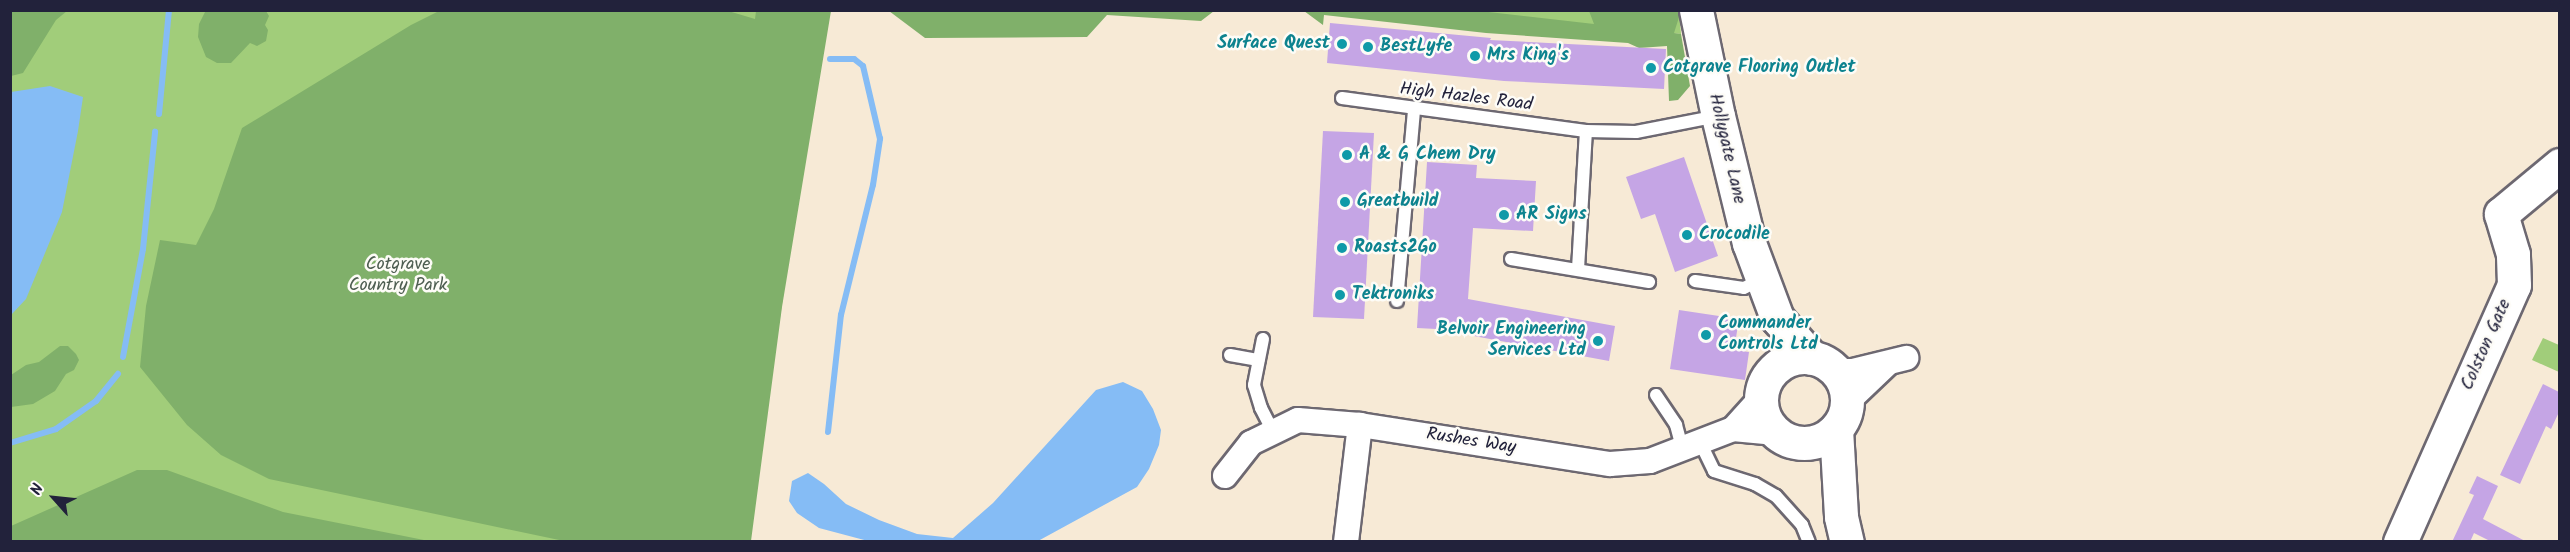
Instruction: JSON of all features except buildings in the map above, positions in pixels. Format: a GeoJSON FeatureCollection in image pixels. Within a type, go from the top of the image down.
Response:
{"type":"FeatureCollection","features":[{"type":"Feature","properties":{"kind":"street","name":"Hollygate Lane"},"geometry":{"type":"LineString","coordinates":[[1696,10],[1746,234],[1777,318],[1845,386],[1841,416],[1844,529]]}},
{"type":"Feature","properties":{"kind":"street","name":"Colston Gate"},"geometry":{"type":"LineString","coordinates":[[2400,542],[2514,285],[2513,254],[2501,214],[2559,165]]}},
{"type":"Feature","properties":{"kind":"street","name":"Hollygate Lane"},"geometry":{"type":"LineString","coordinates":[[1777,318],[1763,414],[1786,438],[1844,529]]}},
{"type":"Feature","properties":{"kind":"street"},"geometry":{"type":"LineString","coordinates":[[1790,360],[1824,365],[1897,361],[1818,441],[1733,429],[1766,385],[1790,360]]}},
{"type":"Feature","properties":{"kind":"street","name":"Rushes Way"},"geometry":{"type":"LineString","coordinates":[[1225,476],[1251,443],[1298,420],[1360,425],[1610,464],[1650,461],[1733,429]]}},
{"type":"Feature","properties":{"kind":"street"},"geometry":{"type":"LineString","coordinates":[[1346,542],[1360,425]]}},
{"type":"Feature","properties":{"kind":"lane","name":"High Hazles Road"},"geometry":{"type":"LineString","coordinates":[[1342,98],[1414,110],[1586,131],[1636,132],[1718,116]]}},
{"type":"Feature","properties":{"kind":"lane"},"geometry":{"type":"LineString","coordinates":[[1397,301],[1414,110]]}},
{"type":"Feature","properties":{"kind":"lane"},"geometry":{"type":"LineString","coordinates":[[1578,269],[1586,131]]}},
{"type":"Feature","properties":{"kind":"lane"},"geometry":{"type":"LineString","coordinates":[[1511,259],[1649,282]]}},
{"type":"Feature","properties":{"kind":"lane"},"geometry":{"type":"LineString","coordinates":[[1695,281],[1744,288],[1762,279]]}},
{"type":"Feature","properties":{"kind":"lane"},"geometry":{"type":"LineString","coordinates":[[1263,339],[1254,385],[1261,408],[1274,432]]}},
{"type":"Feature","properties":{"kind":"lane"},"geometry":{"type":"LineString","coordinates":[[1230,355],[1259,360]]}},
{"type":"Feature","properties":{"kind":"lane"},"geometry":{"type":"LineString","coordinates":[[1656,395],[1691,445],[1714,471],[1755,484],[1776,496],[1802,525],[1809,542]]}},
{"type":"Feature","properties":{"kind":"green space"},"geometry":{"type":"Polygon","coordinates":[[[206,10],[266,11],[269,16],[265,25],[268,30],[266,41],[257,46],[250,43],[231,63],[217,63],[206,57],[198,37],[199,24],[206,10]]]}},
{"type":"Feature","properties":{"kind":"green space","name":"Cotgrave Country Park"},"geometry":{"type":"Polygon","coordinates":[[[441,10],[725,10],[755,19],[756,11],[831,11],[782,307],[751,541],[564,541],[269,479],[221,455],[187,425],[140,367],[146,306],[160,240],[196,245],[214,209],[242,128],[411,25],[441,10]]]}},
{"type":"Feature","properties":{"kind":"green space"},"geometry":{"type":"Polygon","coordinates":[[[1471,10],[1594,24],[1589,11],[1681,11],[1674,33],[1681,34],[1690,86],[1678,100],[1669,101],[1667,46],[1639,48],[1628,43],[1486,33],[1324,15],[1323,25],[1304,11],[1471,10]]]}},
{"type":"Feature","properties":{"kind":"green space","name":"Cotgrave Country Park"},"geometry":{"type":"Polygon","coordinates":[[[10,11],[824,11],[748,541],[11,541],[10,11]]]}},
{"type":"Feature","properties":{"kind":"green space"},"geometry":{"type":"Polygon","coordinates":[[[10,11],[67,11],[56,20],[23,73],[11,76],[10,11]]]}},
{"type":"Feature","properties":{"kind":"green space"},"geometry":{"type":"Polygon","coordinates":[[[889,11],[1214,11],[1201,21],[1107,15],[1087,37],[925,38],[889,11]]]}},
{"type":"Feature","properties":{"kind":"green space"},"geometry":{"type":"Polygon","coordinates":[[[1458,11],[1679,11],[1681,34],[1458,11]]]}},
{"type":"Feature","properties":{"kind":"green space"},"geometry":{"type":"Polygon","coordinates":[[[2543,338],[2559,345],[2559,372],[2532,360],[2543,338]]]}},
{"type":"Feature","properties":{"kind":"green space"},"geometry":{"type":"Polygon","coordinates":[[[60,346],[68,346],[76,354],[79,360],[74,370],[66,374],[55,391],[33,404],[11,407],[11,375],[26,365],[39,362],[60,346]]]}},
{"type":"Feature","properties":{"kind":"green space"},"geometry":{"type":"Polygon","coordinates":[[[137,470],[167,470],[283,512],[429,541],[11,541],[11,526],[137,470]]]}},
{"type":"Feature","properties":{"kind":"water"},"geometry":{"type":"Polygon","coordinates":[[[50,86],[83,97],[78,131],[62,212],[26,299],[11,315],[11,92],[50,86]]]}},
{"type":"Feature","properties":{"kind":"water"},"geometry":{"type":"Polygon","coordinates":[[[1123,382],[1142,391],[1153,409],[1161,430],[1159,445],[1149,469],[1137,487],[1038,541],[868,541],[819,528],[797,513],[789,501],[792,481],[808,473],[846,504],[879,520],[917,534],[953,538],[993,503],[1096,390],[1123,382]]]}},
{"type":"Feature","properties":{"kind":"waterway"},"geometry":{"type":"LineString","coordinates":[[159,114],[169,10]]}},
{"type":"Feature","properties":{"kind":"waterway"},"geometry":{"type":"LineString","coordinates":[[828,432],[841,315],[873,185],[880,139],[863,66],[854,59],[830,59]]}},
{"type":"Feature","properties":{"kind":"waterway"},"geometry":{"type":"LineString","coordinates":[[123,357],[143,249],[155,132]]}},
{"type":"Feature","properties":{"kind":"waterway"},"geometry":{"type":"LineString","coordinates":[[10,443],[56,429],[96,401],[118,374]]}},
{"type":"Feature","properties":{"kind":"place","name":"Surface Quest"},"geometry":{"type":"Point","coordinates":[1342,44]}},
{"type":"Feature","properties":{"kind":"place","name":"BestLyfe"},"geometry":{"type":"Point","coordinates":[1368,47]}},
{"type":"Feature","properties":{"kind":"place","name":"Mrs King's"},"geometry":{"type":"Point","coordinates":[1475,56]}},
{"type":"Feature","properties":{"kind":"place","name":"Cotgrave Flooring Outlet"},"geometry":{"type":"Point","coordinates":[1651,68]}},
{"type":"Feature","properties":{"kind":"place","name":"A & G Chem Dry"},"geometry":{"type":"Point","coordinates":[1347,155]}},
{"type":"Feature","properties":{"kind":"place","name":"Greatbuild"},"geometry":{"type":"Point","coordinates":[1345,202]}},
{"type":"Feature","properties":{"kind":"place","name":"AR Signs"},"geometry":{"type":"Point","coordinates":[1504,215]}},
{"type":"Feature","properties":{"kind":"place","name":"Crocodile"},"geometry":{"type":"Point","coordinates":[1687,235]}},
{"type":"Feature","properties":{"kind":"place","name":"Roasts2Go"},"geometry":{"type":"Point","coordinates":[1342,248]}},
{"type":"Feature","properties":{"kind":"place","name":"Tektroniks"},"geometry":{"type":"Point","coordinates":[1340,295]}},
{"type":"Feature","properties":{"kind":"place","name":"Commander Controls Ltd"},"geometry":{"type":"Point","coordinates":[1706,335]}},
{"type":"Feature","properties":{"kind":"place","name":"Belvoir Engineering Services Ltd"},"geometry":{"type":"Point","coordinates":[1598,341]}}]}
